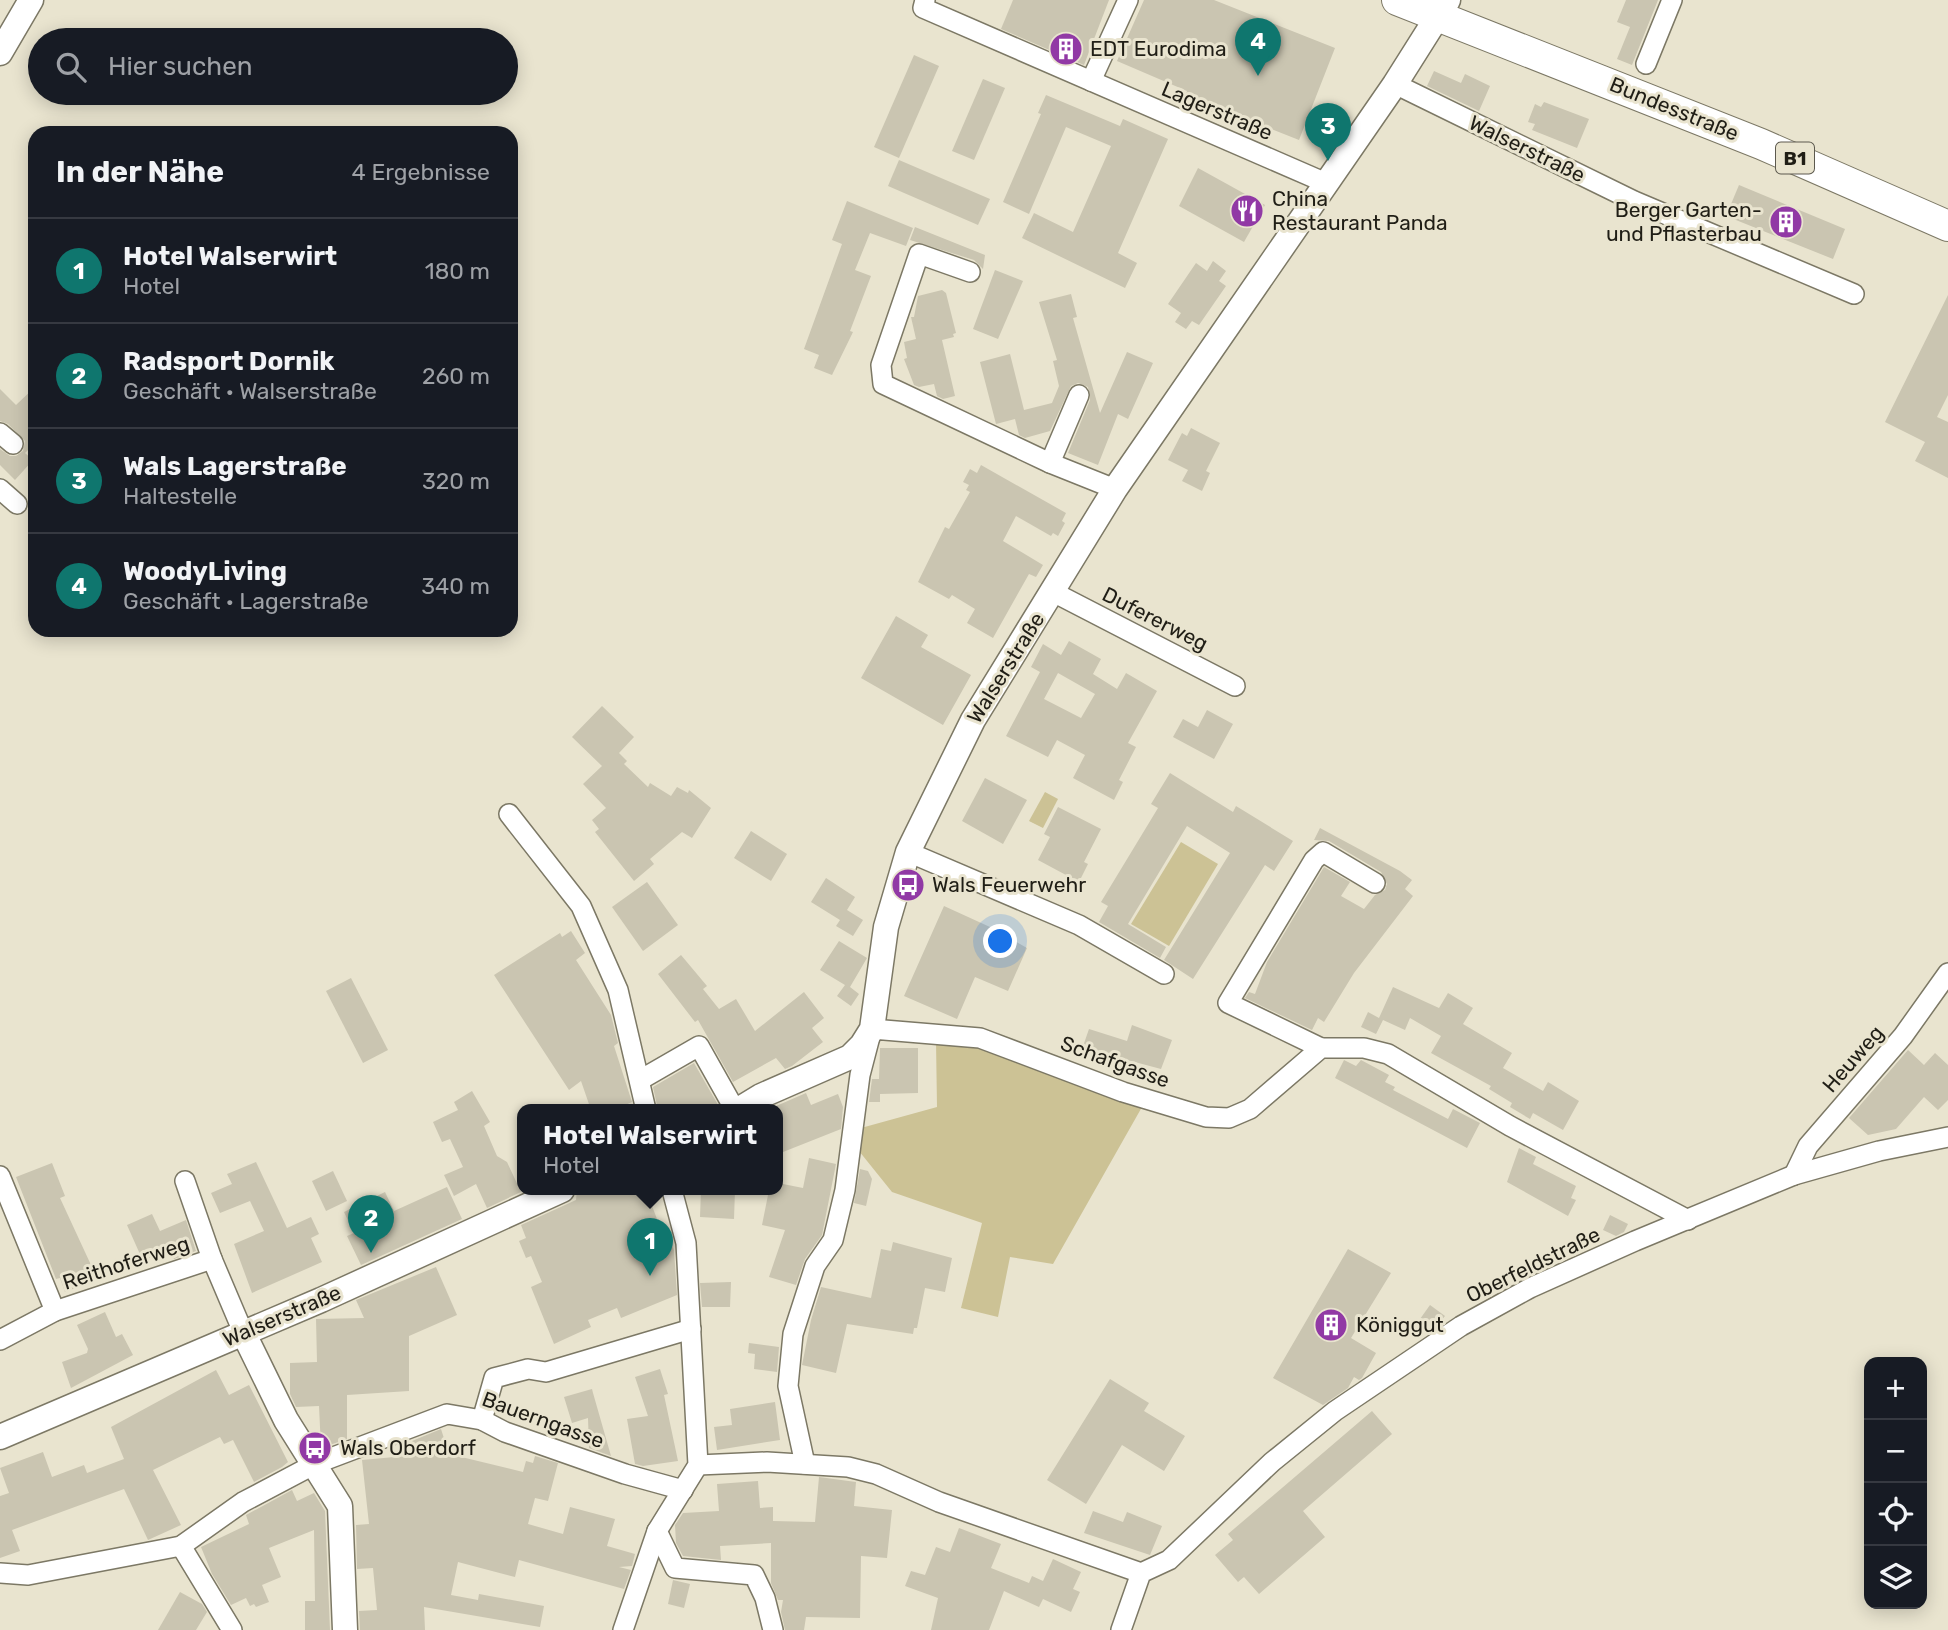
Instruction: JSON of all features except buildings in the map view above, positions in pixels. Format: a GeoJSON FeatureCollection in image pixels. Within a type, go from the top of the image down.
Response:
{"type":"FeatureCollection","features":[{"type":"Feature","properties":{"kind":"main road","name":"Bundesstraße"},"geometry":{"type":"LineString","coordinates":[[1397,0],[1442,8],[1948,226]]}},
{"type":"Feature","properties":{"kind":"street"},"geometry":{"type":"LineString","coordinates":[[0,53],[31,0]]}},
{"type":"Feature","properties":{"kind":"street","name":"Lagerstraße"},"geometry":{"type":"LineString","coordinates":[[925,0],[923,8],[1326,183]]}},
{"type":"Feature","properties":{"kind":"street"},"geometry":{"type":"LineString","coordinates":[[1091,81],[1128,0]]}},
{"type":"Feature","properties":{"kind":"street"},"geometry":{"type":"LineString","coordinates":[[1646,64],[1672,0]]}},
{"type":"Feature","properties":{"kind":"street","name":"Walserstraße"},"geometry":{"type":"LineString","coordinates":[[872,1029],[886,927],[908,852],[968,730],[1115,489],[1395,84],[1442,8]]}},
{"type":"Feature","properties":{"kind":"street","name":"Walserstraße"},"geometry":{"type":"LineString","coordinates":[[1395,84],[1634,201],[1854,294]]}},
{"type":"Feature","properties":{"kind":"street"},"geometry":{"type":"LineString","coordinates":[[970,272],[919,254],[881,365],[883,384],[1050,463],[1115,489]]}},
{"type":"Feature","properties":{"kind":"street"},"geometry":{"type":"LineString","coordinates":[[1050,463],[1079,396]]}},
{"type":"Feature","properties":{"kind":"street"},"geometry":{"type":"LineString","coordinates":[[0,489],[17,504]]}},
{"type":"Feature","properties":{"kind":"street","name":"Dufererweg"},"geometry":{"type":"LineString","coordinates":[[1054,592],[1235,686]]}},
{"type":"Feature","properties":{"kind":"street"},"geometry":{"type":"LineString","coordinates":[[509,814],[581,906],[618,990],[645,1104]]}},
{"type":"Feature","properties":{"kind":"street"},"geometry":{"type":"LineString","coordinates":[[908,852],[1079,925],[1164,974]]}},
{"type":"Feature","properties":{"kind":"street"},"geometry":{"type":"LineString","coordinates":[[1375,883],[1323,852],[1314,860],[1228,1003],[1321,1048],[1364,1048],[1388,1054],[1510,1126],[1688,1220]]}},
{"type":"Feature","properties":{"kind":"street","name":"Heuweg"},"geometry":{"type":"LineString","coordinates":[[1794,1175],[1808,1146],[1903,1036],[1948,973]]}},
{"type":"Feature","properties":{"kind":"street"},"geometry":{"type":"LineString","coordinates":[[747,1104],[850,1057],[872,1029]]}},
{"type":"Feature","properties":{"kind":"street"},"geometry":{"type":"LineString","coordinates":[[805,1464],[788,1386],[793,1335],[816,1266],[833,1240],[845,1190],[860,1075],[872,1029]]}},
{"type":"Feature","properties":{"kind":"street","name":"Schafgasse"},"geometry":{"type":"LineString","coordinates":[[872,1029],[980,1038],[1123,1092],[1206,1118],[1229,1118],[1250,1109],[1321,1048]]}},
{"type":"Feature","properties":{"kind":"street"},"geometry":{"type":"LineString","coordinates":[[640,1080],[699,1046],[733,1104]]}},
{"type":"Feature","properties":{"kind":"street","name":"Oberfeldstraße"},"geometry":{"type":"LineString","coordinates":[[1141,1573],[1169,1560],[1272,1462],[1335,1411],[1416,1355],[1530,1288],[1794,1175],[1879,1151],[1948,1137]]}},
{"type":"Feature","properties":{"kind":"street","name":"Reithoferweg"},"geometry":{"type":"LineString","coordinates":[[0,1176],[55,1311]]}},
{"type":"Feature","properties":{"kind":"street","name":"Reithoferweg"},"geometry":{"type":"LineString","coordinates":[[185,1181],[212,1259],[243,1332]]}},
{"type":"Feature","properties":{"kind":"street","name":"Walserstraße"},"geometry":{"type":"LineString","coordinates":[[0,1437],[459,1239],[551,1195]]}},
{"type":"Feature","properties":{"kind":"street"},"geometry":{"type":"LineString","coordinates":[[622,1630],[657,1531],[698,1465],[686,1243],[673,1195]]}},
{"type":"Feature","properties":{"kind":"street","name":"Reithoferweg"},"geometry":{"type":"LineString","coordinates":[[0,1340],[55,1311],[212,1259]]}},
{"type":"Feature","properties":{"kind":"street"},"geometry":{"type":"LineString","coordinates":[[482,1420],[494,1378],[528,1368],[547,1372],[691,1329]]}},
{"type":"Feature","properties":{"kind":"street"},"geometry":{"type":"LineString","coordinates":[[243,1332],[286,1420],[340,1506],[345,1630]]}},
{"type":"Feature","properties":{"kind":"street","name":"Bauerngasse"},"geometry":{"type":"LineString","coordinates":[[0,1573],[40,1573],[181,1546],[243,1502],[315,1464],[447,1414],[482,1420],[505,1432],[625,1474],[683,1490]]}},
{"type":"Feature","properties":{"kind":"street"},"geometry":{"type":"LineString","coordinates":[[698,1465],[767,1462],[848,1467],[876,1474],[939,1502],[1141,1573],[1121,1630]]}},
{"type":"Feature","properties":{"kind":"street"},"geometry":{"type":"LineString","coordinates":[[657,1531],[675,1568],[754,1575],[765,1598],[773,1630]]}},
{"type":"Feature","properties":{"kind":"street"},"geometry":{"type":"LineString","coordinates":[[181,1546],[232,1630]]}},
{"type":"Feature","properties":{"kind":"shaded area"},"geometry":{"type":"Polygon","coordinates":[[[1045,792],[1058,799],[1043,828],[1029,821],[1045,792]]]}},
{"type":"Feature","properties":{"kind":"shaded area"},"geometry":{"type":"Polygon","coordinates":[[[1181,842],[1218,864],[1169,946],[1131,924],[1181,842]]]}},
{"type":"Feature","properties":{"kind":"shaded area"},"geometry":{"type":"Polygon","coordinates":[[[936,1041],[969,1044],[1142,1107],[1053,1264],[1010,1257],[998,1317],[961,1308],[982,1223],[892,1192],[859,1151],[861,1128],[937,1107],[936,1041]]]}},
{"type":"Feature","properties":{"kind":"place","name":"EDT Eurodima"},"geometry":{"type":"Point","coordinates":[1066,49]}},
{"type":"Feature","properties":{"kind":"place","name":"WoodyLiving"},"geometry":{"type":"Point","coordinates":[1258,76]}},
{"type":"Feature","properties":{"kind":"place","name":"Wals Lagerstraße"},"geometry":{"type":"Point","coordinates":[1328,161]}},
{"type":"Feature","properties":{"kind":"place","name":"China Restaurant Panda"},"geometry":{"type":"Point","coordinates":[1247,211]}},
{"type":"Feature","properties":{"kind":"place","name":"Berger Garten- und Pflasterbau"},"geometry":{"type":"Point","coordinates":[1786,222]}},
{"type":"Feature","properties":{"kind":"place","name":"Wals Feuerwehr"},"geometry":{"type":"Point","coordinates":[908,885]}},
{"type":"Feature","properties":{"kind":"place","name":"Radsport Dornik"},"geometry":{"type":"Point","coordinates":[371,1253]}},
{"type":"Feature","properties":{"kind":"place","name":"Hotel Walserwirt"},"geometry":{"type":"Point","coordinates":[650,1276]}},
{"type":"Feature","properties":{"kind":"place","name":"Königgut"},"geometry":{"type":"Point","coordinates":[1331,1325]}},
{"type":"Feature","properties":{"kind":"place","name":"Wals Oberdorf"},"geometry":{"type":"Point","coordinates":[315,1448]}}]}
